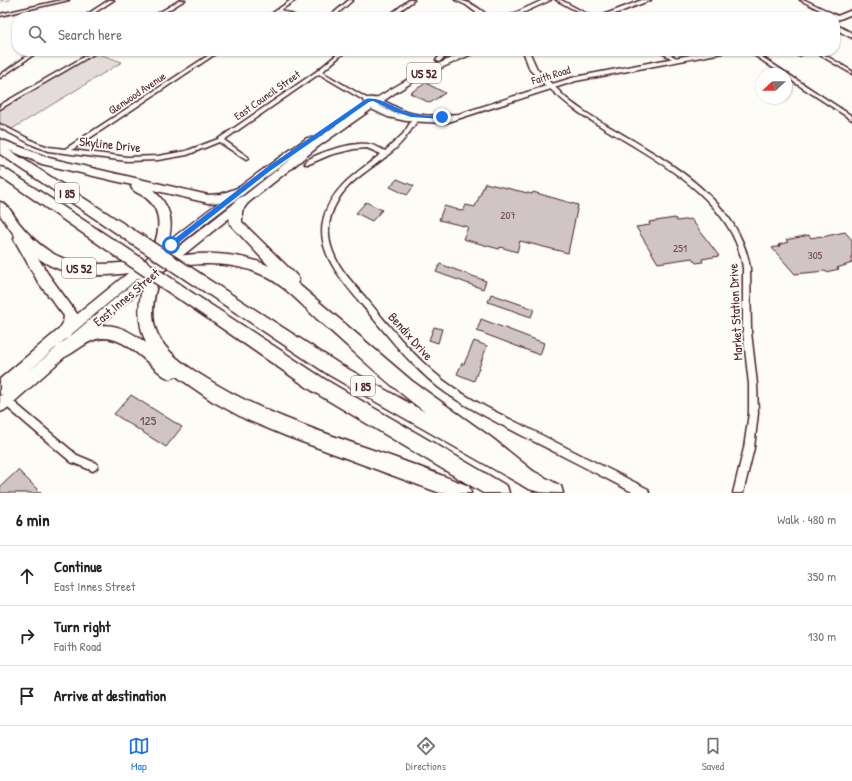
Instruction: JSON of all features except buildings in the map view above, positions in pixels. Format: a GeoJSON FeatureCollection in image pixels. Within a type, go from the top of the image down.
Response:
{"type":"FeatureCollection","features":[{"type":"Feature","properties":{"kind":"highway","name":"US 52"},"geometry":{"type":"LineString","coordinates":[[0,142],[46,161],[209,200],[242,196]]}},
{"type":"Feature","properties":{"kind":"highway","name":"I 85"},"geometry":{"type":"LineString","coordinates":[[0,149],[335,370],[531,482],[554,493]]}},
{"type":"Feature","properties":{"kind":"highway"},"geometry":{"type":"LineString","coordinates":[[84,170],[138,187],[156,198],[163,209],[166,226],[164,237],[154,265],[146,299],[145,313],[147,326],[155,344],[167,359],[178,369],[231,404]]}},
{"type":"Feature","properties":{"kind":"highway","name":"I 85"},"geometry":{"type":"LineString","coordinates":[[0,171],[320,386],[500,493]]}},
{"type":"Feature","properties":{"kind":"highway"},"geometry":{"type":"LineString","coordinates":[[242,196],[236,211],[236,224],[342,331]]}},
{"type":"Feature","properties":{"kind":"highway","name":"US 52"},"geometry":{"type":"LineString","coordinates":[[3,210],[36,250],[45,257],[60,264],[94,270],[154,265]]}},
{"type":"Feature","properties":{"kind":"highway"},"geometry":{"type":"LineString","coordinates":[[3,210],[42,278],[71,315],[70,326],[64,333]]}},
{"type":"Feature","properties":{"kind":"highway"},"geometry":{"type":"LineString","coordinates":[[154,265],[212,259],[232,261],[260,268],[292,288],[409,390],[446,417],[488,444],[531,482]]}},
{"type":"Feature","properties":{"kind":"highway"},"geometry":{"type":"LineString","coordinates":[[62,351],[92,334],[106,331],[115,332],[177,376],[231,404],[273,423],[402,469],[462,493]]}},
{"type":"Feature","properties":{"kind":"main road"},"geometry":{"type":"LineString","coordinates":[[458,0],[468,4],[479,12]]}},
{"type":"Feature","properties":{"kind":"main road"},"geometry":{"type":"LineString","coordinates":[[520,12],[548,0]]}},
{"type":"Feature","properties":{"kind":"main road"},"geometry":{"type":"LineString","coordinates":[[615,12],[648,0]]}},
{"type":"Feature","properties":{"kind":"main road"},"geometry":{"type":"LineString","coordinates":[[840,17],[852,12]]}},
{"type":"Feature","properties":{"kind":"main road"},"geometry":{"type":"LineString","coordinates":[[840,29],[852,36]]}},
{"type":"Feature","properties":{"kind":"main road"},"geometry":{"type":"LineString","coordinates":[[439,60],[442,56]]}},
{"type":"Feature","properties":{"kind":"main road","name":"East Innes Street"},"geometry":{"type":"LineString","coordinates":[[0,388],[64,333],[242,196],[317,143],[399,80],[450,56]]}},
{"type":"Feature","properties":{"kind":"main road","name":"East Innes Street"},"geometry":{"type":"LineString","coordinates":[[371,102],[427,72],[464,56]]}},
{"type":"Feature","properties":{"kind":"main road","name":"Market Station Drive"},"geometry":{"type":"LineString","coordinates":[[528,56],[534,70],[550,86]]}},
{"type":"Feature","properties":{"kind":"main road","name":"Faith Road"},"geometry":{"type":"LineString","coordinates":[[371,102],[393,116],[414,121],[442,121],[550,86],[586,77],[698,56]]}},
{"type":"Feature","properties":{"kind":"main road","name":"Faith Road"},"geometry":{"type":"LineString","coordinates":[[371,102],[416,116],[438,118],[459,116]]}},
{"type":"Feature","properties":{"kind":"main road","name":"East Innes Street"},"geometry":{"type":"LineString","coordinates":[[3,403],[62,351],[154,265]]}},
{"type":"Feature","properties":{"kind":"street"},"geometry":{"type":"LineString","coordinates":[[13,12],[67,0]]}},
{"type":"Feature","properties":{"kind":"street"},"geometry":{"type":"LineString","coordinates":[[93,12],[112,0]]}},
{"type":"Feature","properties":{"kind":"street"},"geometry":{"type":"LineString","coordinates":[[163,12],[183,0]]}},
{"type":"Feature","properties":{"kind":"street"},"geometry":{"type":"LineString","coordinates":[[279,11],[294,0]]}},
{"type":"Feature","properties":{"kind":"street"},"geometry":{"type":"LineString","coordinates":[[337,12],[352,0]]}},
{"type":"Feature","properties":{"kind":"street"},"geometry":{"type":"LineString","coordinates":[[396,12],[412,0]]}},
{"type":"Feature","properties":{"kind":"street"},"geometry":{"type":"LineString","coordinates":[[558,0],[581,12]]}},
{"type":"Feature","properties":{"kind":"street"},"geometry":{"type":"LineString","coordinates":[[802,0],[825,12]]}},
{"type":"Feature","properties":{"kind":"street"},"geometry":{"type":"LineString","coordinates":[[0,15],[12,12]]}},
{"type":"Feature","properties":{"kind":"street"},"geometry":{"type":"LineString","coordinates":[[0,77],[30,56]]}},
{"type":"Feature","properties":{"kind":"street"},"geometry":{"type":"LineString","coordinates":[[0,107],[88,56]]}},
{"type":"Feature","properties":{"kind":"street","name":"Glenwood Avenue"},"geometry":{"type":"LineString","coordinates":[[67,151],[210,56]]}},
{"type":"Feature","properties":{"kind":"street","name":"East Council Street"},"geometry":{"type":"LineString","coordinates":[[220,140],[318,72],[338,56]]}},
{"type":"Feature","properties":{"kind":"street"},"geometry":{"type":"LineString","coordinates":[[670,56],[678,60]]}},
{"type":"Feature","properties":{"kind":"street"},"geometry":{"type":"LineString","coordinates":[[758,56],[776,68]]}},
{"type":"Feature","properties":{"kind":"street"},"geometry":{"type":"LineString","coordinates":[[823,56],[852,73]]}},
{"type":"Feature","properties":{"kind":"street","name":"Faith Road"},"geometry":{"type":"LineString","coordinates":[[318,72],[371,102]]}},
{"type":"Feature","properties":{"kind":"street"},"geometry":{"type":"LineString","coordinates":[[792,79],[852,118]]}},
{"type":"Feature","properties":{"kind":"street","name":"Market Station Drive"},"geometry":{"type":"LineString","coordinates":[[550,86],[580,111],[692,184],[720,209],[739,239],[745,259],[747,335],[754,400],[751,435],[738,493]]}},
{"type":"Feature","properties":{"kind":"street","name":"Bendix Drive"},"geometry":{"type":"LineString","coordinates":[[414,121],[404,139],[345,184],[335,197],[326,222],[325,237],[332,259],[340,273],[410,355],[429,374],[450,390],[484,411],[644,493]]}},
{"type":"Feature","properties":{"kind":"street","name":"Skyline Drive"},"geometry":{"type":"LineString","coordinates":[[0,126],[48,149],[127,159],[145,159],[187,153],[220,140]]}},
{"type":"Feature","properties":{"kind":"street"},"geometry":{"type":"LineString","coordinates":[[220,140],[246,158]]}},
{"type":"Feature","properties":{"kind":"street"},"geometry":{"type":"LineString","coordinates":[[307,163],[319,157],[358,146],[372,147],[386,154]]}},
{"type":"Feature","properties":{"kind":"street"},"geometry":{"type":"LineString","coordinates":[[3,403],[74,459],[93,466]]}},
{"type":"Feature","properties":{"kind":"shaded area"},"geometry":{"type":"Polygon","coordinates":[[[91,56],[105,56],[122,62],[12,129],[0,123],[0,108],[91,56]]]}},
{"type":"Feature","properties":{"kind":"waterway"},"geometry":{"type":"LineString","coordinates":[[0,1],[10,0]]}},
{"type":"Feature","properties":{"kind":"route"},"geometry":{"type":"LineString","coordinates":[[171,245],[295,150],[368,100],[373,100],[413,116],[442,117]]}}]}
